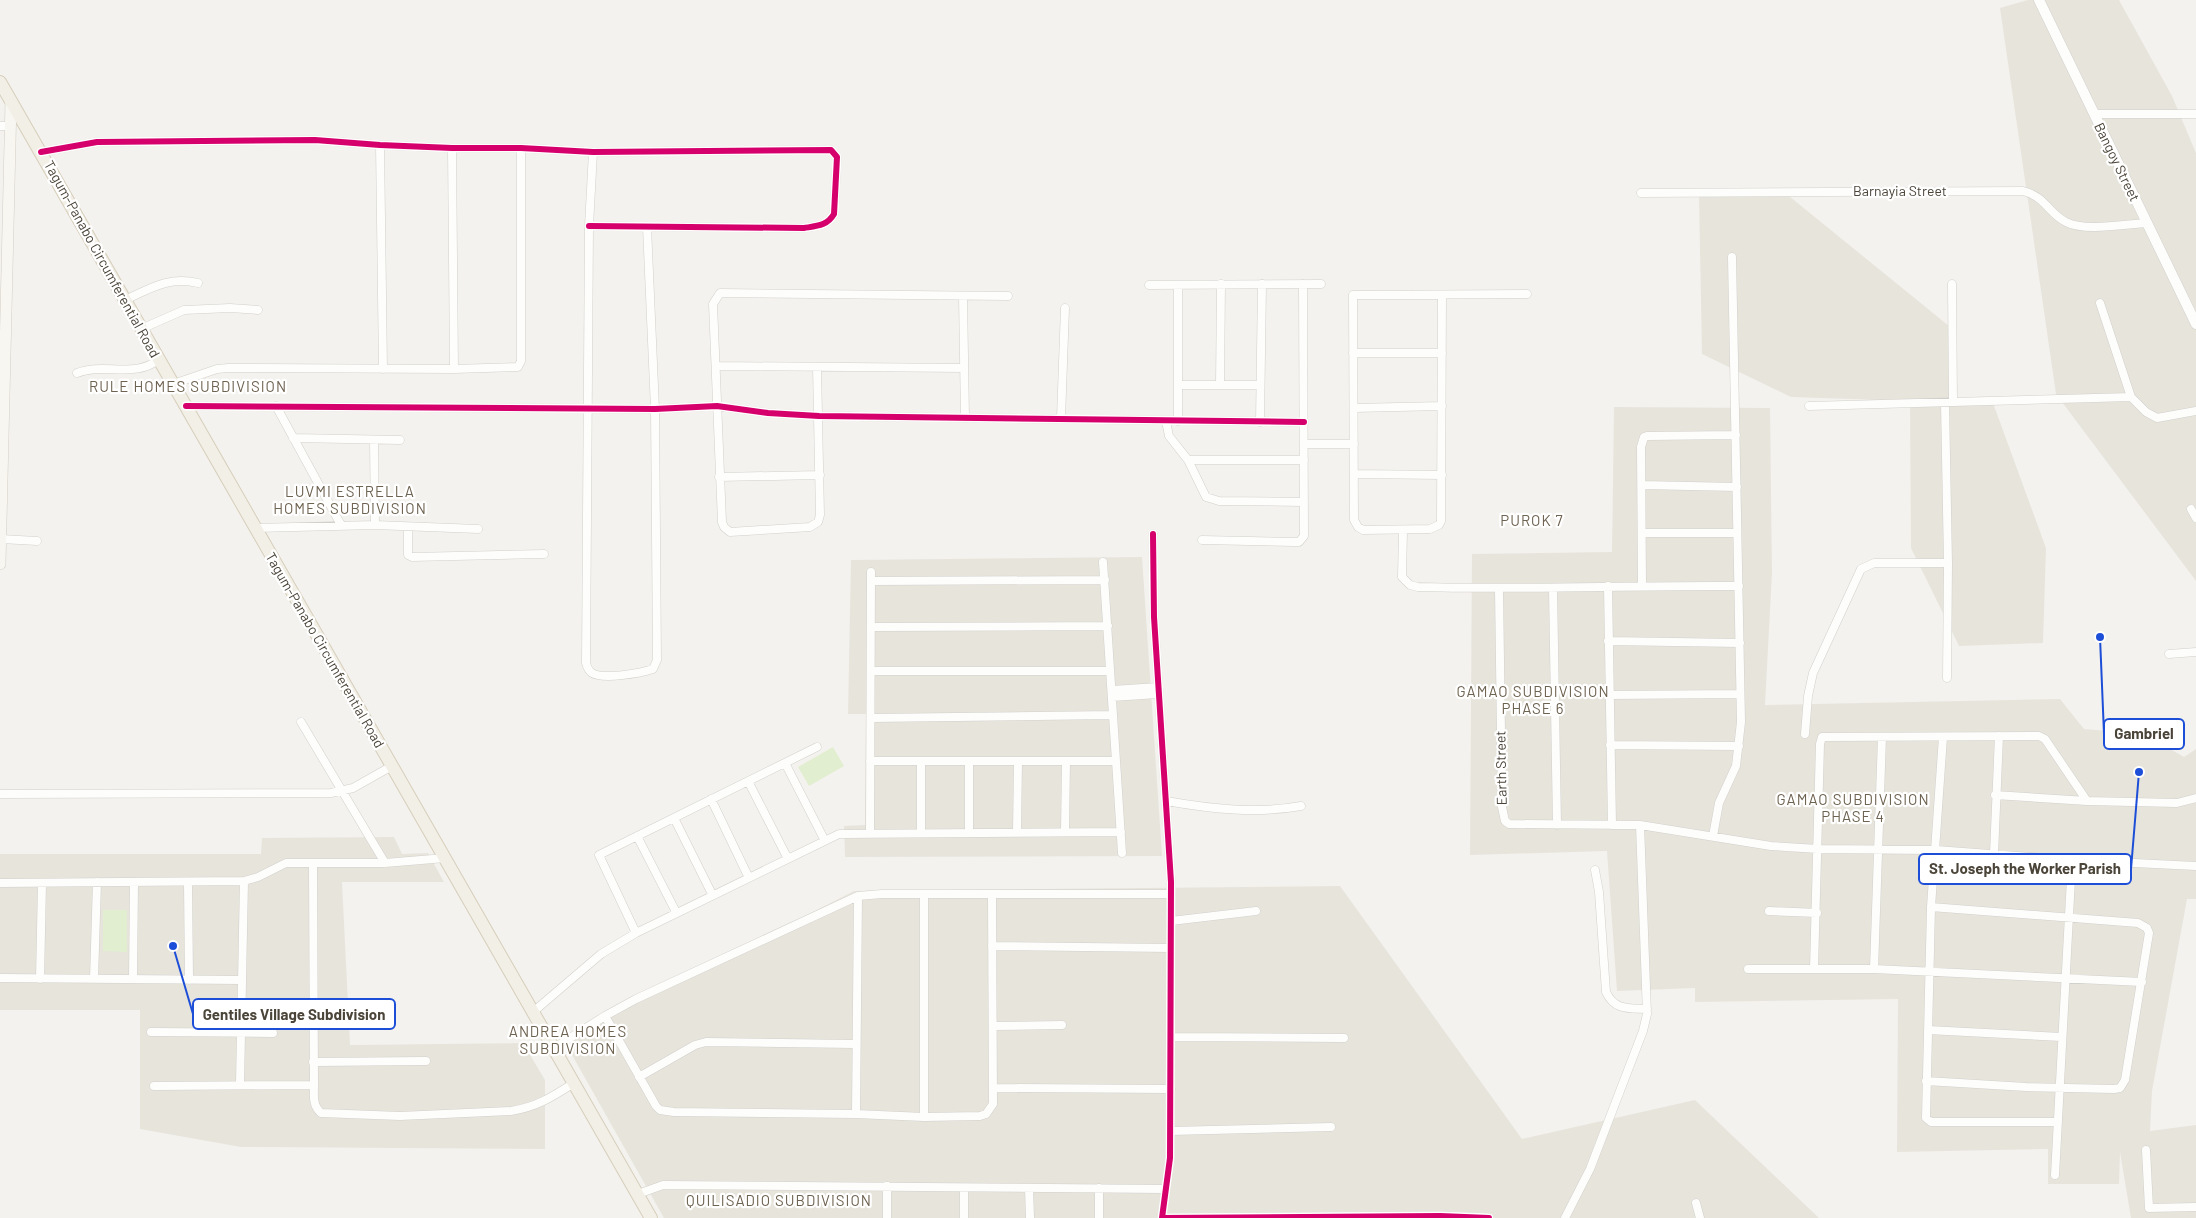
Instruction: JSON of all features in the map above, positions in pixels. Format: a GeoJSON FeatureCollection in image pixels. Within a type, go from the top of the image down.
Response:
{"type":"FeatureCollection","features":[{"type":"Feature","properties":{"kind":"main road","name":"Tagum-Panabo Circumferential Road"},"geometry":{"type":"LineString","coordinates":[[0,82],[651,1218]]}},
{"type":"Feature","properties":{"kind":"main road"},"geometry":{"type":"LineString","coordinates":[[0,564],[5,126],[11,101]]}},
{"type":"Feature","properties":{"kind":"street","name":"Bangoy Street"},"geometry":{"type":"LineString","coordinates":[[2039,0],[2196,324]]}},
{"type":"Feature","properties":{"kind":"street"},"geometry":{"type":"LineString","coordinates":[[2094,114],[2196,114]]}},
{"type":"Feature","properties":{"kind":"street"},"geometry":{"type":"LineString","coordinates":[[41,152],[83,144],[124,141],[315,140],[380,145],[521,148],[593,152],[831,150],[836,154],[834,214],[822,226],[804,228],[589,226]]}},
{"type":"Feature","properties":{"kind":"street"},"geometry":{"type":"LineString","coordinates":[[380,145],[383,369]]}},
{"type":"Feature","properties":{"kind":"street"},"geometry":{"type":"LineString","coordinates":[[452,148],[454,369]]}},
{"type":"Feature","properties":{"kind":"street"},"geometry":{"type":"LineString","coordinates":[[173,384],[228,368],[454,369],[518,367],[521,361],[521,148]]}},
{"type":"Feature","properties":{"kind":"street"},"geometry":{"type":"LineString","coordinates":[[593,152],[589,226],[586,663],[592,673],[598,675],[645,672],[652,669],[657,660],[655,409],[647,227]]}},
{"type":"Feature","properties":{"kind":"street","name":"Barnayia Street"},"geometry":{"type":"LineString","coordinates":[[1641,193],[2023,191],[2032,193],[2044,201],[2058,217],[2068,223],[2088,226],[2147,223]]}},
{"type":"Feature","properties":{"kind":"street"},"geometry":{"type":"LineString","coordinates":[[1713,836],[1719,802],[1736,766],[1739,746],[1740,643],[1732,258]]}},
{"type":"Feature","properties":{"kind":"street"},"geometry":{"type":"LineString","coordinates":[[125,300],[169,281],[198,282]]}},
{"type":"Feature","properties":{"kind":"street"},"geometry":{"type":"LineString","coordinates":[[1220,385],[1221,284]]}},
{"type":"Feature","properties":{"kind":"street"},"geometry":{"type":"LineString","coordinates":[[1260,422],[1262,284]]}},
{"type":"Feature","properties":{"kind":"street"},"geometry":{"type":"LineString","coordinates":[[1202,540],[1299,542],[1304,536],[1303,284]]}},
{"type":"Feature","properties":{"kind":"street"},"geometry":{"type":"LineString","coordinates":[[1149,285],[1321,284]]}},
{"type":"Feature","properties":{"kind":"street"},"geometry":{"type":"LineString","coordinates":[[1947,678],[1949,402],[1952,284]]}},
{"type":"Feature","properties":{"kind":"street"},"geometry":{"type":"LineString","coordinates":[[1178,285],[1178,422]]}},
{"type":"Feature","properties":{"kind":"street"},"geometry":{"type":"LineString","coordinates":[[817,367],[820,515],[815,525],[810,527],[730,532],[724,527],[722,522],[720,477],[713,304],[720,293],[1008,296]]}},
{"type":"Feature","properties":{"kind":"street"},"geometry":{"type":"LineString","coordinates":[[1442,295],[1442,516],[1439,525],[1430,529],[1403,531],[1363,530],[1358,527],[1354,520],[1353,295],[1527,294]]}},
{"type":"Feature","properties":{"kind":"street"},"geometry":{"type":"LineString","coordinates":[[964,296],[965,418]]}},
{"type":"Feature","properties":{"kind":"street"},"geometry":{"type":"LineString","coordinates":[[2100,303],[2131,397],[2146,412],[2157,418],[2196,411]]}},
{"type":"Feature","properties":{"kind":"street"},"geometry":{"type":"LineString","coordinates":[[142,329],[184,310],[230,308],[258,310]]}},
{"type":"Feature","properties":{"kind":"street"},"geometry":{"type":"LineString","coordinates":[[1061,418],[1064,308]]}},
{"type":"Feature","properties":{"kind":"street"},"geometry":{"type":"LineString","coordinates":[[1354,353],[1442,354]]}},
{"type":"Feature","properties":{"kind":"street"},"geometry":{"type":"LineString","coordinates":[[77,373],[99,368],[145,368],[159,359]]}},
{"type":"Feature","properties":{"kind":"street"},"geometry":{"type":"LineString","coordinates":[[716,366],[964,368]]}},
{"type":"Feature","properties":{"kind":"street"},"geometry":{"type":"LineString","coordinates":[[1178,385],[1260,385]]}},
{"type":"Feature","properties":{"kind":"street"},"geometry":{"type":"LineString","coordinates":[[1809,406],[2131,397]]}},
{"type":"Feature","properties":{"kind":"street"},"geometry":{"type":"LineString","coordinates":[[186,406],[655,409],[718,406],[768,413],[818,416],[1061,418],[1166,422],[1304,422]]}},
{"type":"Feature","properties":{"kind":"street"},"geometry":{"type":"LineString","coordinates":[[276,406],[341,525]]}},
{"type":"Feature","properties":{"kind":"street"},"geometry":{"type":"LineString","coordinates":[[1354,408],[1442,406]]}},
{"type":"Feature","properties":{"kind":"street"},"geometry":{"type":"LineString","coordinates":[[1166,422],[1170,436],[1188,460],[1203,493],[1211,500],[1304,502]]}},
{"type":"Feature","properties":{"kind":"street"},"geometry":{"type":"LineString","coordinates":[[1642,585],[1641,447],[1644,438],[1647,436],[1736,435]]}},
{"type":"Feature","properties":{"kind":"street"},"geometry":{"type":"LineString","coordinates":[[293,438],[400,440]]}},
{"type":"Feature","properties":{"kind":"street"},"geometry":{"type":"LineString","coordinates":[[374,441],[375,525]]}},
{"type":"Feature","properties":{"kind":"street"},"geometry":{"type":"LineString","coordinates":[[1304,444],[1354,444]]}},
{"type":"Feature","properties":{"kind":"street"},"geometry":{"type":"LineString","coordinates":[[1188,460],[1304,460]]}},
{"type":"Feature","properties":{"kind":"street"},"geometry":{"type":"LineString","coordinates":[[1354,474],[1442,475]]}},
{"type":"Feature","properties":{"kind":"street"},"geometry":{"type":"LineString","coordinates":[[720,477],[820,475]]}},
{"type":"Feature","properties":{"kind":"street"},"geometry":{"type":"LineString","coordinates":[[1642,485],[1737,487]]}},
{"type":"Feature","properties":{"kind":"street"},"geometry":{"type":"LineString","coordinates":[[2191,509],[2196,518]]}},
{"type":"Feature","properties":{"kind":"street"},"geometry":{"type":"LineString","coordinates":[[255,528],[375,525],[478,529]]}},
{"type":"Feature","properties":{"kind":"street"},"geometry":{"type":"LineString","coordinates":[[408,527],[408,555],[412,557],[544,554]]}},
{"type":"Feature","properties":{"kind":"street"},"geometry":{"type":"LineString","coordinates":[[1403,531],[1402,577],[1410,585],[1418,587],[1499,589],[1642,585],[1739,586]]}},
{"type":"Feature","properties":{"kind":"street"},"geometry":{"type":"LineString","coordinates":[[1642,533],[1737,533]]}},
{"type":"Feature","properties":{"kind":"street"},"geometry":{"type":"LineString","coordinates":[[1153,534],[1154,618],[1171,894],[1171,1130],[1170,1158],[1162,1218],[1440,1216],[1489,1218]]}},
{"type":"Feature","properties":{"kind":"street"},"geometry":{"type":"LineString","coordinates":[[1,539],[37,541]]}},
{"type":"Feature","properties":{"kind":"street"},"geometry":{"type":"LineString","coordinates":[[1103,562],[1122,853]]}},
{"type":"Feature","properties":{"kind":"street"},"geometry":{"type":"LineString","coordinates":[[1805,734],[1808,696],[1813,673],[1861,569],[1874,563],[1948,563]]}},
{"type":"Feature","properties":{"kind":"street"},"geometry":{"type":"LineString","coordinates":[[870,832],[871,572]]}},
{"type":"Feature","properties":{"kind":"street"},"geometry":{"type":"LineString","coordinates":[[871,581],[1104,580]]}},
{"type":"Feature","properties":{"kind":"street"},"geometry":{"type":"LineString","coordinates":[[1608,586],[1612,825]]}},
{"type":"Feature","properties":{"kind":"street"},"geometry":{"type":"LineString","coordinates":[[1553,588],[1557,825],[1640,825],[1752,844],[1818,849],[1936,850],[2072,860],[2196,866]]}},
{"type":"Feature","properties":{"kind":"street","name":"Earth Street"},"geometry":{"type":"LineString","coordinates":[[1499,589],[1502,808],[1505,821],[1509,824],[1557,825]]}},
{"type":"Feature","properties":{"kind":"street"},"geometry":{"type":"LineString","coordinates":[[871,627],[1108,626]]}},
{"type":"Feature","properties":{"kind":"street"},"geometry":{"type":"LineString","coordinates":[[1608,640],[1740,643]]}},
{"type":"Feature","properties":{"kind":"street"},"geometry":{"type":"LineString","coordinates":[[2169,654],[2196,652]]}},
{"type":"Feature","properties":{"kind":"street"},"geometry":{"type":"LineString","coordinates":[[871,671],[1110,671]]}},
{"type":"Feature","properties":{"kind":"street"},"geometry":{"type":"LineString","coordinates":[[1112,694],[1158,691]]}},
{"type":"Feature","properties":{"kind":"street"},"geometry":{"type":"LineString","coordinates":[[1609,695],[1740,694]]}},
{"type":"Feature","properties":{"kind":"street"},"geometry":{"type":"LineString","coordinates":[[871,718],[1113,715]]}},
{"type":"Feature","properties":{"kind":"street"},"geometry":{"type":"LineString","coordinates":[[301,722],[385,863]]}},
{"type":"Feature","properties":{"kind":"street"},"geometry":{"type":"LineString","coordinates":[[1814,969],[1821,739],[1826,735],[1942,737],[2030,735],[2045,739],[2087,801]]}},
{"type":"Feature","properties":{"kind":"street"},"geometry":{"type":"LineString","coordinates":[[1874,969],[1882,736]]}},
{"type":"Feature","properties":{"kind":"street"},"geometry":{"type":"LineString","coordinates":[[1994,854],[1998,736]]}},
{"type":"Feature","properties":{"kind":"street"},"geometry":{"type":"LineString","coordinates":[[1942,737],[1931,907],[1925,1114],[1928,1121],[2058,1122]]}},
{"type":"Feature","properties":{"kind":"street"},"geometry":{"type":"LineString","coordinates":[[1610,745],[1739,746]]}},
{"type":"Feature","properties":{"kind":"street"},"geometry":{"type":"LineString","coordinates":[[636,932],[599,855],[817,747]]}},
{"type":"Feature","properties":{"kind":"street"},"geometry":{"type":"LineString","coordinates":[[870,760],[1116,761]]}},
{"type":"Feature","properties":{"kind":"street"},"geometry":{"type":"LineString","coordinates":[[921,760],[921,832]]}},
{"type":"Feature","properties":{"kind":"street"},"geometry":{"type":"LineString","coordinates":[[969,761],[969,832]]}},
{"type":"Feature","properties":{"kind":"street"},"geometry":{"type":"LineString","coordinates":[[1017,832],[1018,761]]}},
{"type":"Feature","properties":{"kind":"street"},"geometry":{"type":"LineString","coordinates":[[1065,832],[1066,761]]}},
{"type":"Feature","properties":{"kind":"street"},"geometry":{"type":"LineString","coordinates":[[785,762],[824,839]]}},
{"type":"Feature","properties":{"kind":"street"},"geometry":{"type":"LineString","coordinates":[[0,794],[341,792],[392,766]]}},
{"type":"Feature","properties":{"kind":"street"},"geometry":{"type":"LineString","coordinates":[[748,781],[786,858]]}},
{"type":"Feature","properties":{"kind":"street"},"geometry":{"type":"LineString","coordinates":[[1995,795],[2087,801],[2177,803],[2196,798]]}},
{"type":"Feature","properties":{"kind":"street"},"geometry":{"type":"LineString","coordinates":[[711,800],[748,876]]}},
{"type":"Feature","properties":{"kind":"street"},"geometry":{"type":"LineString","coordinates":[[1166,801],[1244,811],[1281,810],[1301,806]]}},
{"type":"Feature","properties":{"kind":"street"},"geometry":{"type":"LineString","coordinates":[[674,818],[712,894]]}},
{"type":"Feature","properties":{"kind":"street"},"geometry":{"type":"LineString","coordinates":[[1565,1218],[1590,1169],[1643,1031],[1647,1008],[1640,825]]}},
{"type":"Feature","properties":{"kind":"street"},"geometry":{"type":"LineString","coordinates":[[533,1012],[601,954],[636,932],[824,839],[839,834],[870,832],[1121,832]]}},
{"type":"Feature","properties":{"kind":"street"},"geometry":{"type":"LineString","coordinates":[[637,836],[676,912]]}},
{"type":"Feature","properties":{"kind":"street"},"geometry":{"type":"LineString","coordinates":[[0,883],[244,881],[258,877],[286,863],[385,863],[445,858]]}},
{"type":"Feature","properties":{"kind":"street"},"geometry":{"type":"LineString","coordinates":[[2056,1175],[2061,1037],[2072,860]]}},
{"type":"Feature","properties":{"kind":"street"},"geometry":{"type":"LineString","coordinates":[[313,863],[314,1102],[320,1112],[400,1116],[511,1111],[528,1108],[543,1102],[574,1083]]}},
{"type":"Feature","properties":{"kind":"street"},"geometry":{"type":"LineString","coordinates":[[1595,870],[1599,892],[1606,992],[1613,1004],[1618,1007],[1647,1008]]}},
{"type":"Feature","properties":{"kind":"street"},"geometry":{"type":"LineString","coordinates":[[240,1084],[244,881]]}},
{"type":"Feature","properties":{"kind":"street"},"geometry":{"type":"LineString","coordinates":[[94,979],[97,882]]}},
{"type":"Feature","properties":{"kind":"street"},"geometry":{"type":"LineString","coordinates":[[133,980],[134,882]]}},
{"type":"Feature","properties":{"kind":"street"},"geometry":{"type":"LineString","coordinates":[[188,882],[189,980]]}},
{"type":"Feature","properties":{"kind":"street"},"geometry":{"type":"LineString","coordinates":[[40,979],[42,883]]}},
{"type":"Feature","properties":{"kind":"street"},"geometry":{"type":"LineString","coordinates":[[554,1048],[604,1016],[858,896],[1171,894]]}},
{"type":"Feature","properties":{"kind":"street"},"geometry":{"type":"LineString","coordinates":[[924,895],[924,1117]]}},
{"type":"Feature","properties":{"kind":"street"},"geometry":{"type":"LineString","coordinates":[[604,1016],[656,1106],[666,1111],[924,1117],[980,1116],[986,1114],[993,1104],[994,1088],[992,895]]}},
{"type":"Feature","properties":{"kind":"street"},"geometry":{"type":"LineString","coordinates":[[856,1114],[855,1044],[858,896]]}},
{"type":"Feature","properties":{"kind":"street"},"geometry":{"type":"LineString","coordinates":[[1926,1081],[2114,1089],[2123,1084],[2149,933],[2143,925],[1931,907]]}},
{"type":"Feature","properties":{"kind":"street"},"geometry":{"type":"LineString","coordinates":[[1171,921],[1256,911]]}},
{"type":"Feature","properties":{"kind":"street"},"geometry":{"type":"LineString","coordinates":[[1769,911],[1817,913]]}},
{"type":"Feature","properties":{"kind":"street"},"geometry":{"type":"LineString","coordinates":[[992,946],[1171,948]]}},
{"type":"Feature","properties":{"kind":"street"},"geometry":{"type":"LineString","coordinates":[[1748,969],[1874,969],[2142,982]]}},
{"type":"Feature","properties":{"kind":"street"},"geometry":{"type":"LineString","coordinates":[[0,978],[242,980]]}},
{"type":"Feature","properties":{"kind":"street"},"geometry":{"type":"LineString","coordinates":[[992,1026],[1062,1025]]}},
{"type":"Feature","properties":{"kind":"street"},"geometry":{"type":"LineString","coordinates":[[1928,1030],[2061,1037]]}},
{"type":"Feature","properties":{"kind":"street"},"geometry":{"type":"LineString","coordinates":[[151,1032],[273,1033]]}},
{"type":"Feature","properties":{"kind":"street"},"geometry":{"type":"LineString","coordinates":[[1171,1038],[1344,1038]]}},
{"type":"Feature","properties":{"kind":"street"},"geometry":{"type":"LineString","coordinates":[[639,1077],[696,1044],[706,1042],[855,1044]]}},
{"type":"Feature","properties":{"kind":"street"},"geometry":{"type":"LineString","coordinates":[[313,1062],[426,1061]]}},
{"type":"Feature","properties":{"kind":"street"},"geometry":{"type":"LineString","coordinates":[[154,1086],[314,1085]]}},
{"type":"Feature","properties":{"kind":"street"},"geometry":{"type":"LineString","coordinates":[[994,1088],[1171,1089]]}},
{"type":"Feature","properties":{"kind":"street"},"geometry":{"type":"LineString","coordinates":[[1171,1130],[1331,1127]]}},
{"type":"Feature","properties":{"kind":"street"},"geometry":{"type":"LineString","coordinates":[[2146,1150],[2149,1208],[2196,1208]]}},
{"type":"Feature","properties":{"kind":"street"},"geometry":{"type":"LineString","coordinates":[[638,1194],[663,1185],[1166,1189]]}},
{"type":"Feature","properties":{"kind":"street"},"geometry":{"type":"LineString","coordinates":[[887,1186],[887,1218]]}},
{"type":"Feature","properties":{"kind":"street"},"geometry":{"type":"LineString","coordinates":[[964,1188],[964,1218]]}},
{"type":"Feature","properties":{"kind":"street"},"geometry":{"type":"LineString","coordinates":[[1029,1188],[1030,1218]]}},
{"type":"Feature","properties":{"kind":"street"},"geometry":{"type":"LineString","coordinates":[[1099,1188],[1100,1218]]}},
{"type":"Feature","properties":{"kind":"street"},"geometry":{"type":"LineString","coordinates":[[1696,1203],[1700,1218]]}},
{"type":"Feature","properties":{"kind":"shaded area"},"geometry":{"type":"Polygon","coordinates":[[[2028,0],[2119,0],[2172,96],[2196,153],[2196,581],[2056,394],[2000,8],[2028,0]]]}},
{"type":"Feature","properties":{"kind":"shaded area"},"geometry":{"type":"Polygon","coordinates":[[[1784,192],[1949,326],[1955,402],[1993,403],[2046,548],[2043,643],[1959,646],[1911,548],[1910,401],[1791,397],[1702,354],[1699,196],[1784,192]]]}},
{"type":"Feature","properties":{"kind":"shaded area"},"geometry":{"type":"Polygon","coordinates":[[[1614,407],[1770,408],[1772,573],[1765,705],[2060,699],[2084,729],[2144,734],[2184,757],[2196,749],[2196,899],[2187,899],[2152,1091],[2150,1131],[2196,1125],[2196,1218],[2131,1218],[2120,1152],[2119,1184],[2048,1184],[2048,1149],[1897,1152],[1898,999],[1695,1002],[1695,988],[1617,991],[1607,851],[1470,855],[1472,554],[1612,552],[1614,407]]]}},
{"type":"Feature","properties":{"kind":"shaded area"},"geometry":{"type":"Polygon","coordinates":[[[1142,557],[1162,856],[845,857],[844,826],[865,825],[866,714],[848,714],[851,560],[1142,557]]]}},
{"type":"Feature","properties":{"kind":"shaded area"},"geometry":{"type":"Polygon","coordinates":[[[394,837],[402,854],[428,853],[444,882],[342,882],[350,1045],[523,1043],[545,1080],[545,1149],[241,1147],[140,1129],[140,1010],[0,1010],[0,854],[261,854],[262,838],[394,837]]]}},
{"type":"Feature","properties":{"kind":"shaded area"},"geometry":{"type":"Polygon","coordinates":[[[1340,886],[1522,1139],[1695,1100],[1819,1218],[664,1218],[563,1039],[854,891],[1340,886]]]}},
{"type":"Feature","properties":{"kind":"green space"},"geometry":{"type":"Polygon","coordinates":[[[833,747],[844,766],[809,786],[798,767],[833,747]]]}},
{"type":"Feature","properties":{"kind":"green space"},"geometry":{"type":"Polygon","coordinates":[[[103,910],[127,910],[127,952],[103,951],[103,910]]]}},
{"type":"Feature","properties":{"kind":"cycle path"},"geometry":{"type":"LineString","coordinates":[[41,152],[97,142],[315,140],[380,145],[521,148],[593,152],[831,150],[837,157],[834,214],[828,221],[817,226],[804,228],[589,226]]}},
{"type":"Feature","properties":{"kind":"cycle path"},"geometry":{"type":"LineString","coordinates":[[186,406],[655,409],[717,406],[768,413],[819,416],[1304,422]]}},
{"type":"Feature","properties":{"kind":"cycle path"},"geometry":{"type":"LineString","coordinates":[[1153,534],[1154,617],[1171,882],[1170,1158],[1162,1218],[1440,1216],[1489,1218]]}},
{"type":"Feature","properties":{"kind":"place","name":"Gambriel"},"geometry":{"type":"Point","coordinates":[2100,637]}},
{"type":"Feature","properties":{"kind":"place","name":"St. Joseph the Worker Parish"},"geometry":{"type":"Point","coordinates":[2139,772]}},
{"type":"Feature","properties":{"kind":"place","name":"Gentiles Village Subdivision"},"geometry":{"type":"Point","coordinates":[173,946]}},
{"type":"Feature","properties":{"kind":"district","name":"RULE HOMES SUBDIVISION"},"geometry":{"type":"Point","coordinates":[188,387]}},
{"type":"Feature","properties":{"kind":"district","name":"LUVMI ESTRELLA HOMES SUBDIVISION"},"geometry":{"type":"Point","coordinates":[350,500]}},
{"type":"Feature","properties":{"kind":"district","name":"PUROK 7"},"geometry":{"type":"Point","coordinates":[1532,521]}},
{"type":"Feature","properties":{"kind":"district","name":"GAMAO SUBDIVISION PHASE 6"},"geometry":{"type":"Point","coordinates":[1533,700]}},
{"type":"Feature","properties":{"kind":"district","name":"GAMAO SUBDIVISION PHASE 4"},"geometry":{"type":"Point","coordinates":[1853,808]}},
{"type":"Feature","properties":{"kind":"district","name":"ANDREA HOMES SUBDIVISION"},"geometry":{"type":"Point","coordinates":[568,1040]}},
{"type":"Feature","properties":{"kind":"district","name":"QUILISADIO SUBDIVISION"},"geometry":{"type":"Point","coordinates":[779,1201]}}]}
